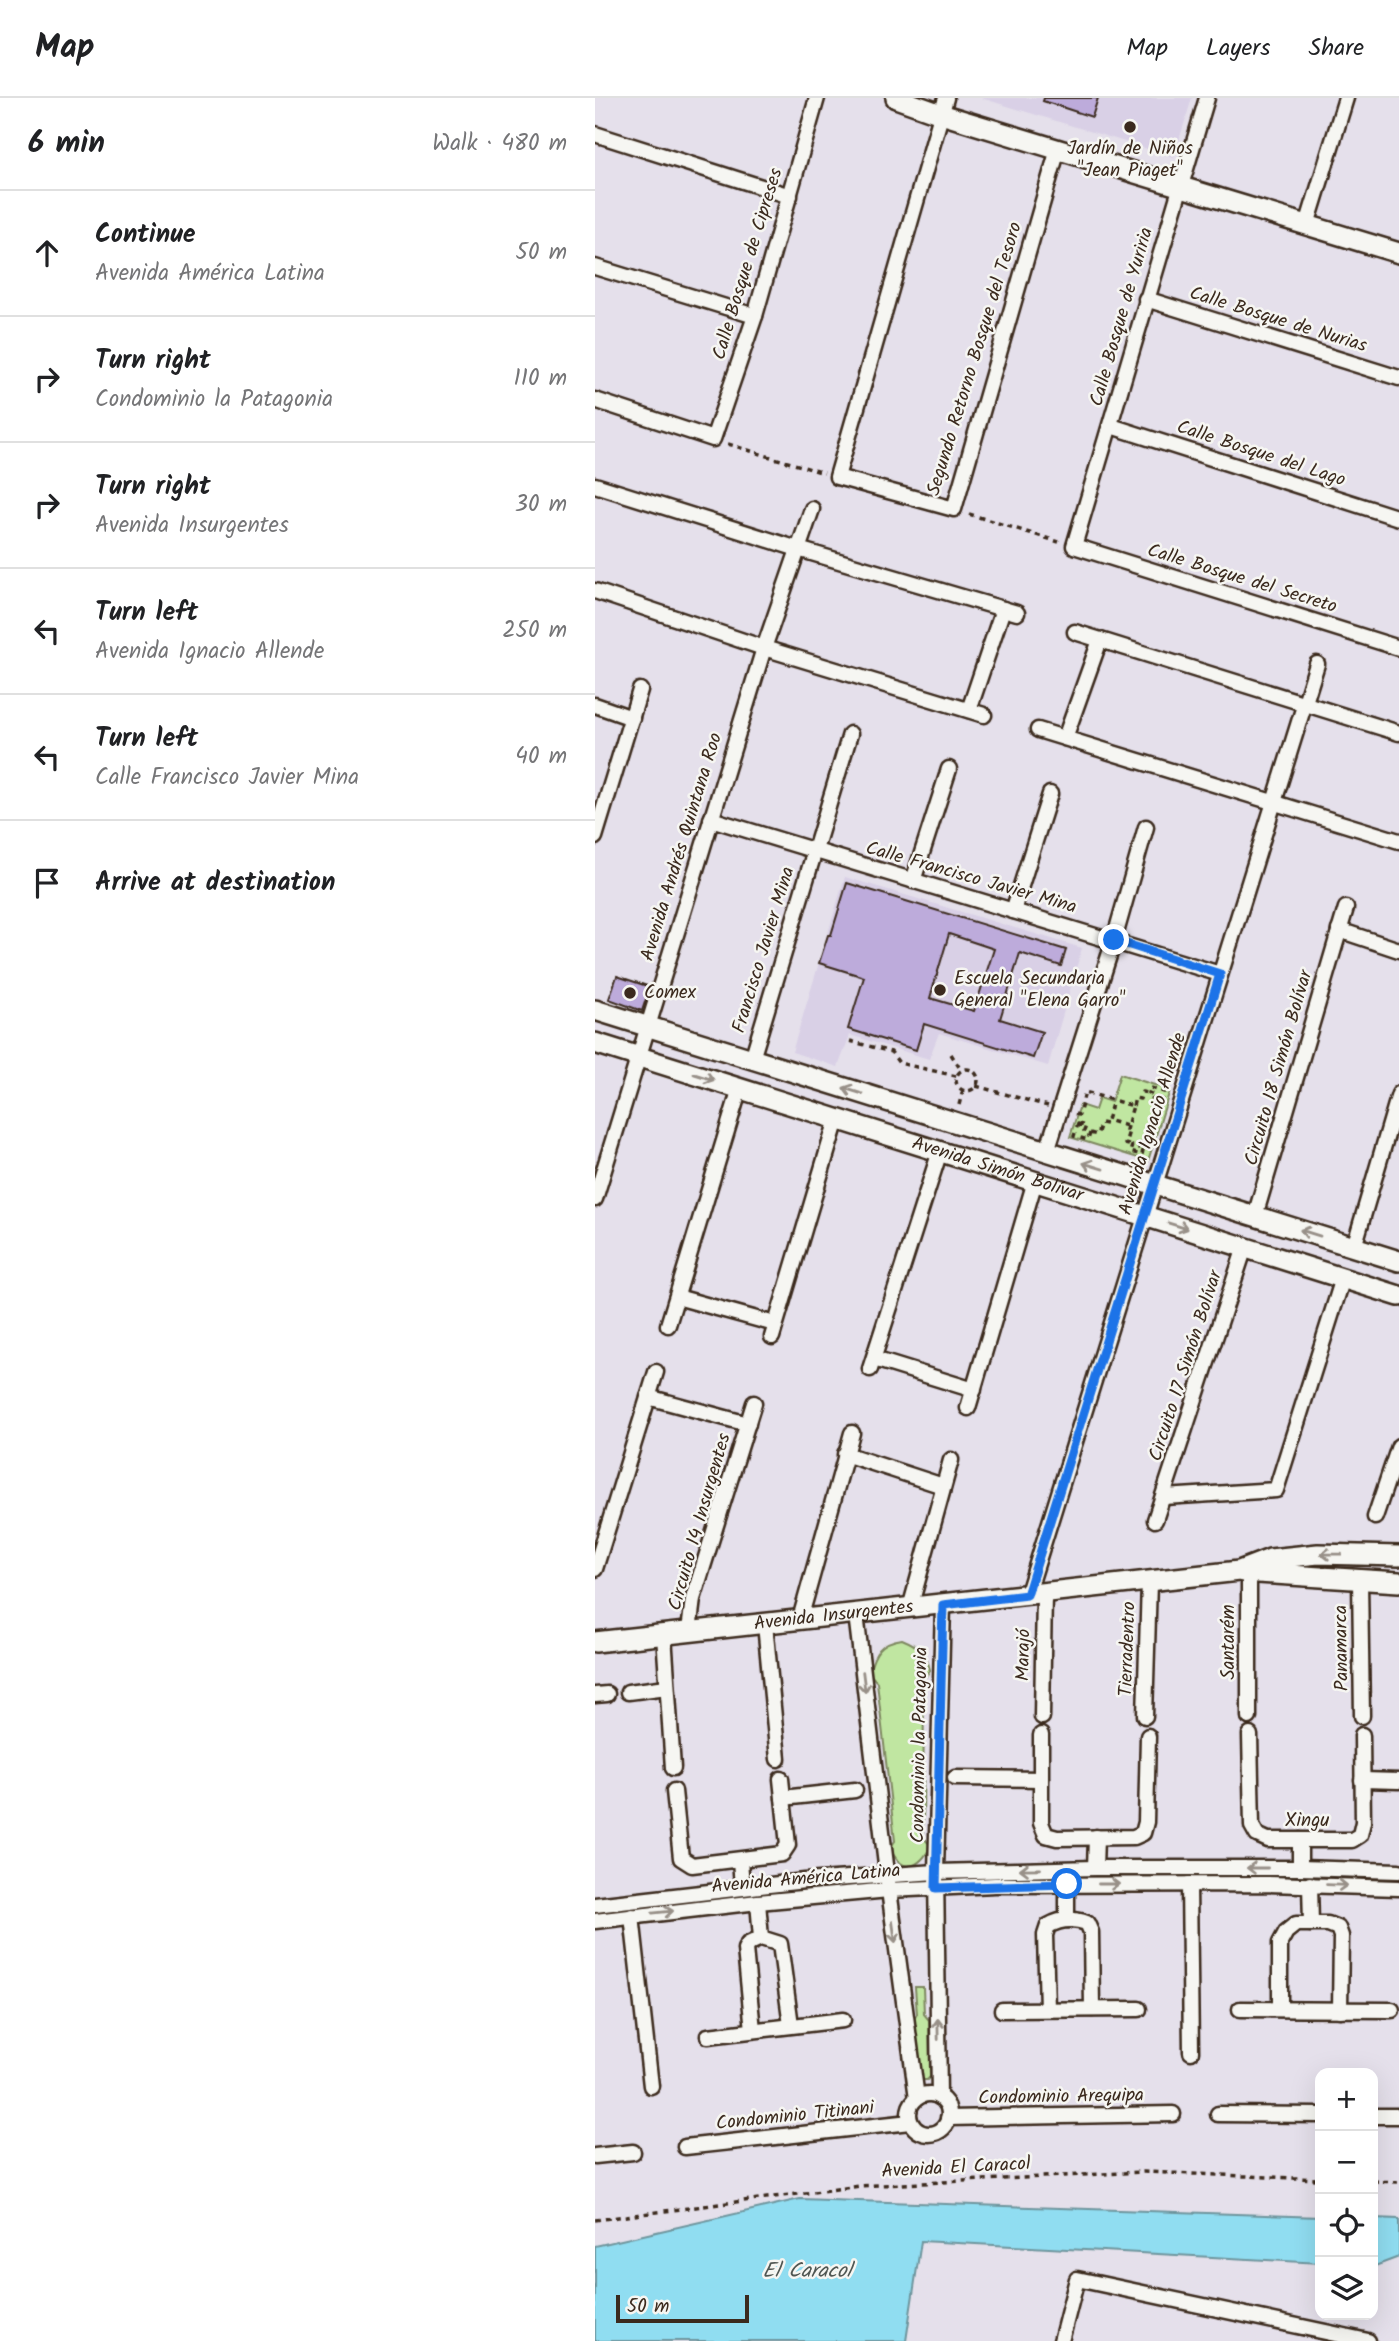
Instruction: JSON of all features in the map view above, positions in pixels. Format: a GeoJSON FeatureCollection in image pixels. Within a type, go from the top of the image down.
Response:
{"type":"FeatureCollection","features":[{"type":"Feature","properties":{"kind":"main road"},"geometry":{"type":"LineString","coordinates":[[896,98],[943,106],[1058,149],[1399,253]]}},
{"type":"Feature","properties":{"kind":"main road","name":"Avenida Simón Bolívar"},"geometry":{"type":"LineString","coordinates":[[595,1010],[1399,1261]]}},
{"type":"Feature","properties":{"kind":"main road","name":"Avenida Simón Bolívar"},"geometry":{"type":"LineString","coordinates":[[595,1043],[1399,1296]]}},
{"type":"Feature","properties":{"kind":"main road"},"geometry":{"type":"LineString","coordinates":[[891,1136],[901,1106]]}},
{"type":"Feature","properties":{"kind":"main road","name":"Avenida Insurgentes"},"geometry":{"type":"LineString","coordinates":[[1245,1571],[1270,1559],[1318,1554],[1399,1556]]}},
{"type":"Feature","properties":{"kind":"main road","name":"Avenida Insurgentes"},"geometry":{"type":"LineString","coordinates":[[595,1642],[1245,1571],[1399,1582]]}},
{"type":"Feature","properties":{"kind":"street","name":"Calle Bosque de Cipreses"},"geometry":{"type":"LineString","coordinates":[[713,439],[755,316],[817,98]]}},
{"type":"Feature","properties":{"kind":"street","name":"Calle Bosque de Yuriria"},"geometry":{"type":"LineString","coordinates":[[1074,546],[1207,98]]}},
{"type":"Feature","properties":{"kind":"street"},"geometry":{"type":"LineString","coordinates":[[1307,225],[1346,98]]}},
{"type":"Feature","properties":{"kind":"street"},"geometry":{"type":"LineString","coordinates":[[837,477],[943,106]]}},
{"type":"Feature","properties":{"kind":"street"},"geometry":{"type":"LineString","coordinates":[[595,134],[790,196]]}},
{"type":"Feature","properties":{"kind":"street","name":"Segundo Retorno Bosque del Tesoro"},"geometry":{"type":"LineString","coordinates":[[837,477],[954,509],[1058,149]]}},
{"type":"Feature","properties":{"kind":"street"},"geometry":{"type":"LineString","coordinates":[[595,267],[755,316]]}},
{"type":"Feature","properties":{"kind":"street","name":"Calle Bosque de Nurias"},"geometry":{"type":"LineString","coordinates":[[1146,299],[1399,378]]}},
{"type":"Feature","properties":{"kind":"street"},"geometry":{"type":"LineString","coordinates":[[595,400],[713,439]]}},
{"type":"Feature","properties":{"kind":"street","name":"Calle Bosque del Lago"},"geometry":{"type":"LineString","coordinates":[[1111,426],[1399,518]]}},
{"type":"Feature","properties":{"kind":"street"},"geometry":{"type":"LineString","coordinates":[[596,488],[1010,611],[969,710]]}},
{"type":"Feature","properties":{"kind":"street","name":"Avenida Andrés Quintana Roo"},"geometry":{"type":"LineString","coordinates":[[595,1199],[764,648],[812,509]]}},
{"type":"Feature","properties":{"kind":"street","name":"Calle Bosque del Secreto"},"geometry":{"type":"LineString","coordinates":[[1074,546],[1399,648]]}},
{"type":"Feature","properties":{"kind":"street"},"geometry":{"type":"LineString","coordinates":[[595,591],[764,648],[984,715]]}},
{"type":"Feature","properties":{"kind":"street"},"geometry":{"type":"LineString","coordinates":[[1075,632],[1399,733]]}},
{"type":"Feature","properties":{"kind":"street"},"geometry":{"type":"LineString","coordinates":[[1065,738],[1100,640]]}},
{"type":"Feature","properties":{"kind":"street","name":"Avenida Ignacio Allende"},"geometry":{"type":"LineString","coordinates":[[1035,1595],[1144,1216],[1317,664]]}},
{"type":"Feature","properties":{"kind":"street"},"geometry":{"type":"LineString","coordinates":[[595,837],[640,690]]}},
{"type":"Feature","properties":{"kind":"street"},"geometry":{"type":"LineString","coordinates":[[595,705],[632,718]]}},
{"type":"Feature","properties":{"kind":"street"},"geometry":{"type":"LineString","coordinates":[[1038,730],[1399,841]]}},
{"type":"Feature","properties":{"kind":"street","name":"Francisco Javier Mina"},"geometry":{"type":"LineString","coordinates":[[751,1059],[850,734]]}},
{"type":"Feature","properties":{"kind":"street"},"geometry":{"type":"LineString","coordinates":[[913,881],[949,769]]}},
{"type":"Feature","properties":{"kind":"street"},"geometry":{"type":"LineString","coordinates":[[1013,911],[1050,794]]}},
{"type":"Feature","properties":{"kind":"street","name":"Calle Francisco Javier Mina"},"geometry":{"type":"LineString","coordinates":[[711,819],[1220,974]]}},
{"type":"Feature","properties":{"kind":"street"},"geometry":{"type":"LineString","coordinates":[[1047,1151],[1114,940],[1146,827]]}},
{"type":"Feature","properties":{"kind":"street","name":"Circuito 18 Simón Bolívar"},"geometry":{"type":"LineString","coordinates":[[1255,1216],[1346,908]]}},
{"type":"Feature","properties":{"kind":"street"},"geometry":{"type":"LineString","coordinates":[[1339,930],[1399,950]]}},
{"type":"Feature","properties":{"kind":"street"},"geometry":{"type":"LineString","coordinates":[[668,1325],[740,1088]]}},
{"type":"Feature","properties":{"kind":"street"},"geometry":{"type":"LineString","coordinates":[[1354,1247],[1399,1094]]}},
{"type":"Feature","properties":{"kind":"street"},"geometry":{"type":"LineString","coordinates":[[677,1297],[773,1330],[837,1119]]}},
{"type":"Feature","properties":{"kind":"street"},"geometry":{"type":"LineString","coordinates":[[940,1151],[872,1364],[974,1390]]}},
{"type":"Feature","properties":{"kind":"street"},"geometry":{"type":"LineString","coordinates":[[968,1408],[1035,1181]]}},
{"type":"Feature","properties":{"kind":"street","name":"Circuito 17 Simón Bolívar"},"geometry":{"type":"LineString","coordinates":[[1155,1520],[1245,1247]]}},
{"type":"Feature","properties":{"kind":"street"},"geometry":{"type":"LineString","coordinates":[[1164,1497],[1276,1490],[1343,1278]]}},
{"type":"Feature","properties":{"kind":"street"},"geometry":{"type":"LineString","coordinates":[[595,1569],[656,1372]]}},
{"type":"Feature","properties":{"kind":"street","name":"Circuito 14 Insurgentes"},"geometry":{"type":"LineString","coordinates":[[648,1397],[748,1424]]}},
{"type":"Feature","properties":{"kind":"street","name":"Circuito 14 Insurgentes"},"geometry":{"type":"LineString","coordinates":[[689,1631],[693,1599],[754,1403]]}},
{"type":"Feature","properties":{"kind":"street"},"geometry":{"type":"LineString","coordinates":[[800,1619],[852,1433]]}},
{"type":"Feature","properties":{"kind":"street"},"geometry":{"type":"LineString","coordinates":[[1375,1517],[1392,1489],[1399,1446]]}},
{"type":"Feature","properties":{"kind":"street"},"geometry":{"type":"LineString","coordinates":[[845,1454],[943,1486]]}},
{"type":"Feature","properties":{"kind":"street"},"geometry":{"type":"LineString","coordinates":[[910,1608],[951,1460]]}},
{"type":"Feature","properties":{"kind":"street","name":"Santarém"},"geometry":{"type":"LineString","coordinates":[[1245,1571],[1249,1717]]}},
{"type":"Feature","properties":{"kind":"street","name":"Panamarca"},"geometry":{"type":"LineString","coordinates":[[1360,1580],[1362,1716]]}},
{"type":"Feature","properties":{"kind":"street","name":"Tierradentro"},"geometry":{"type":"LineString","coordinates":[[1145,1716],[1149,1582]]}},
{"type":"Feature","properties":{"kind":"street","name":"Marajó"},"geometry":{"type":"LineString","coordinates":[[1035,1595],[1042,1717]]}},
{"type":"Feature","properties":{"kind":"street","name":"Condominio la Patagonia"},"geometry":{"type":"LineString","coordinates":[[943,1605],[936,1888],[939,2097],[945,2102],[948,2118]]}},
{"type":"Feature","properties":{"kind":"street","name":"Condominio la Patagonia"},"geometry":{"type":"LineString","coordinates":[[856,1614],[917,2098],[908,2113],[910,2122]]}},
{"type":"Feature","properties":{"kind":"street"},"geometry":{"type":"LineString","coordinates":[[765,1624],[778,1759]]}},
{"type":"Feature","properties":{"kind":"street"},"geometry":{"type":"LineString","coordinates":[[664,1635],[673,1768]]}},
{"type":"Feature","properties":{"kind":"street"},"geometry":{"type":"LineString","coordinates":[[628,1692],[667,1687]]}},
{"type":"Feature","properties":{"kind":"street"},"geometry":{"type":"LineString","coordinates":[[1041,1735],[1041,1824],[1046,1835],[1057,1838],[1133,1837],[1143,1833],[1146,1822],[1148,1736]]}},
{"type":"Feature","properties":{"kind":"street","name":"Xingu"},"geometry":{"type":"LineString","coordinates":[[1250,1735],[1252,1826],[1257,1835],[1268,1840],[1352,1840],[1360,1835],[1363,1822],[1362,1735]]}},
{"type":"Feature","properties":{"kind":"street"},"geometry":{"type":"LineString","coordinates":[[955,1778],[1041,1779]]}},
{"type":"Feature","properties":{"kind":"street"},"geometry":{"type":"LineString","coordinates":[[674,1791],[681,1858],[692,1865],[740,1860],[782,1854],[788,1845],[781,1779]]}},
{"type":"Feature","properties":{"kind":"street"},"geometry":{"type":"LineString","coordinates":[[1362,1780],[1399,1781]]}},
{"type":"Feature","properties":{"kind":"street"},"geometry":{"type":"LineString","coordinates":[[783,1798],[855,1790]]}},
{"type":"Feature","properties":{"kind":"street"},"geometry":{"type":"LineString","coordinates":[[1095,1868],[1096,1837]]}},
{"type":"Feature","properties":{"kind":"street"},"geometry":{"type":"LineString","coordinates":[[1300,1840],[1300,1868]]}},
{"type":"Feature","properties":{"kind":"street"},"geometry":{"type":"LineString","coordinates":[[740,1860],[742,1887]]}},
{"type":"Feature","properties":{"kind":"street","name":"Avenida América Latina"},"geometry":{"type":"LineString","coordinates":[[595,1905],[742,1887],[887,1874],[1095,1868],[1399,1871]]}},
{"type":"Feature","properties":{"kind":"street"},"geometry":{"type":"LineString","coordinates":[[1067,1884],[1067,1920]]}},
{"type":"Feature","properties":{"kind":"street","name":"Avenida América Latina"},"geometry":{"type":"LineString","coordinates":[[595,1921],[758,1902],[936,1888],[1067,1884],[1310,1884],[1399,1888]]}},
{"type":"Feature","properties":{"kind":"street"},"geometry":{"type":"LineString","coordinates":[[1189,1884],[1191,2052]]}},
{"type":"Feature","properties":{"kind":"street"},"geometry":{"type":"LineString","coordinates":[[1310,1884],[1311,1924]]}},
{"type":"Feature","properties":{"kind":"street"},"geometry":{"type":"LineString","coordinates":[[758,1902],[761,1938]]}},
{"type":"Feature","properties":{"kind":"street"},"geometry":{"type":"LineString","coordinates":[[632,1916],[651,2086]]}},
{"type":"Feature","properties":{"kind":"street"},"geometry":{"type":"LineString","coordinates":[[1047,2010],[1045,1935],[1048,1926],[1058,1920],[1087,1923],[1091,1932],[1092,2009]]}},
{"type":"Feature","properties":{"kind":"street"},"geometry":{"type":"LineString","coordinates":[[1280,2009],[1280,1943],[1286,1932],[1296,1924],[1328,1924],[1338,1928],[1341,1936],[1341,2010]]}},
{"type":"Feature","properties":{"kind":"street"},"geometry":{"type":"LineString","coordinates":[[753,2030],[745,1949],[748,1944],[761,1938],[780,1944],[791,2025]]}},
{"type":"Feature","properties":{"kind":"street"},"geometry":{"type":"LineString","coordinates":[[1002,2010],[1139,2009]]}},
{"type":"Feature","properties":{"kind":"street"},"geometry":{"type":"LineString","coordinates":[[1240,2009],[1392,2010]]}},
{"type":"Feature","properties":{"kind":"street"},"geometry":{"type":"LineString","coordinates":[[708,2036],[843,2020]]}},
{"type":"Feature","properties":{"kind":"street"},"geometry":{"type":"LineString","coordinates":[[917,2098],[932,2094],[939,2097]]}},
{"type":"Feature","properties":{"kind":"street","name":"Condominio Arequipa"},"geometry":{"type":"LineString","coordinates":[[948,2118],[1173,2114]]}},
{"type":"Feature","properties":{"kind":"street"},"geometry":{"type":"LineString","coordinates":[[1218,2114],[1315,2115]]}},
{"type":"Feature","properties":{"kind":"street"},"geometry":{"type":"LineString","coordinates":[[1378,2116],[1399,2116]]}},
{"type":"Feature","properties":{"kind":"street"},"geometry":{"type":"LineString","coordinates":[[910,2122],[915,2129],[931,2134],[945,2126],[948,2118]]}},
{"type":"Feature","properties":{"kind":"street","name":"Condominio Titinani"},"geometry":{"type":"LineString","coordinates":[[685,2147],[910,2122]]}},
{"type":"Feature","properties":{"kind":"street"},"geometry":{"type":"LineString","coordinates":[[595,2156],[633,2152]]}},
{"type":"Feature","properties":{"kind":"street"},"geometry":{"type":"LineString","coordinates":[[1061,2341],[1077,2279],[1368,2341]]}},
{"type":"Feature","properties":{"kind":"path"},"geometry":{"type":"LineString","coordinates":[[713,439],[837,477]]}},
{"type":"Feature","properties":{"kind":"path"},"geometry":{"type":"LineString","coordinates":[[954,509],[1074,546]]}},
{"type":"Feature","properties":{"kind":"path"},"geometry":{"type":"LineString","coordinates":[[851,1041],[891,1052],[899,1063],[956,1076]]}},
{"type":"Feature","properties":{"kind":"path"},"geometry":{"type":"LineString","coordinates":[[951,1054],[961,1070]]}},
{"type":"Feature","properties":{"kind":"path"},"geometry":{"type":"LineString","coordinates":[[961,1070],[975,1072],[978,1078],[976,1086],[971,1090],[960,1088],[956,1083],[956,1076],[961,1070]]}},
{"type":"Feature","properties":{"kind":"path"},"geometry":{"type":"LineString","coordinates":[[976,1086],[1079,1115],[1086,1092],[1133,1107]]}},
{"type":"Feature","properties":{"kind":"path"},"geometry":{"type":"LineString","coordinates":[[1132,1146],[1130,1152],[1142,1155],[1144,1145],[1139,1144],[1138,1148],[1132,1146],[1125,1144],[1135,1098],[1140,1099],[1142,1092],[1149,1093],[1154,1095],[1152,1099],[1161,1102],[1164,1092],[1150,1088],[1149,1093]]}},
{"type":"Feature","properties":{"kind":"path"},"geometry":{"type":"LineString","coordinates":[[1090,1133],[1088,1140],[1074,1136],[1078,1124],[1086,1126],[1084,1131],[1097,1135],[1101,1123],[1106,1124],[1113,1101]]}},
{"type":"Feature","properties":{"kind":"path"},"geometry":{"type":"LineString","coordinates":[[1107,1120],[1127,1126]]}},
{"type":"Feature","properties":{"kind":"path","name":"Avenida El Caracol"},"geometry":{"type":"LineString","coordinates":[[595,2220],[860,2186],[1144,2172],[1315,2179]]}},
{"type":"Feature","properties":{"kind":"path"},"geometry":{"type":"LineString","coordinates":[[1378,2181],[1399,2182]]}},
{"type":"Feature","properties":{"kind":"shaded area","name":"Jardín de Niños \"Jean Piaget\""},"geometry":{"type":"Polygon","coordinates":[[[981,98],[1192,98],[1174,157],[981,98]]]}},
{"type":"Feature","properties":{"kind":"shaded area","name":"Escuela Secundaria General \"Elena Garro\""},"geometry":{"type":"Polygon","coordinates":[[[845,877],[1082,948],[1048,1066],[939,1033],[929,1059],[850,1035],[838,1067],[792,1052],[845,877]]]}},
{"type":"Feature","properties":{"kind":"green space"},"geometry":{"type":"Polygon","coordinates":[[[1120,1074],[1170,1090],[1148,1161],[1070,1137],[1080,1105],[1095,1110],[1099,1098],[1111,1102],[1120,1074]]]}},
{"type":"Feature","properties":{"kind":"green space"},"geometry":{"type":"Polygon","coordinates":[[[902,1639],[921,1650],[930,1670],[924,1679],[923,1837],[931,1846],[921,1860],[911,1866],[900,1862],[890,1848],[895,1841],[877,1682],[869,1673],[879,1650],[888,1643],[902,1639]]]}},
{"type":"Feature","properties":{"kind":"green space"},"geometry":{"type":"Polygon","coordinates":[[[915,1987],[923,1987],[924,2014],[929,2020],[930,2077],[927,2080],[922,2080],[919,2076],[912,2022],[917,2014],[915,1987]]]}},
{"type":"Feature","properties":{"kind":"water","name":"El Caracol"},"geometry":{"type":"Polygon","coordinates":[[[800,2199],[1315,2217],[1315,2263],[921,2241],[906,2341],[595,2341],[595,2246],[800,2199]]]}},
{"type":"Feature","properties":{"kind":"water"},"geometry":{"type":"Polygon","coordinates":[[[1378,2218],[1399,2219],[1399,2257],[1378,2265],[1378,2218]]]}},
{"type":"Feature","properties":{"kind":"building"},"geometry":{"type":"Polygon","coordinates":[[[1044,98],[1098,98],[1092,117],[1043,101],[1044,98]]]}},
{"type":"Feature","properties":{"kind":"building"},"geometry":{"type":"Polygon","coordinates":[[[847,883],[1066,950],[1061,966],[1020,953],[1000,1019],[1042,1032],[1033,1058],[924,1024],[916,1050],[848,1029],[864,977],[819,963],[828,935],[831,935],[847,883]],[[949,934],[930,998],[974,1011],[994,949],[949,934]]]}},
{"type":"Feature","properties":{"kind":"building","name":"Comex"},"geometry":{"type":"Polygon","coordinates":[[[617,976],[650,987],[642,1011],[609,999],[617,976]]]}},
{"type":"Feature","properties":{"kind":"place","name":"Jardín de Niños \"Jean Piaget\""},"geometry":{"type":"Point","coordinates":[1130,127]}},
{"type":"Feature","properties":{"kind":"place","name":"Escuela Secundaria General \"Elena Garro\""},"geometry":{"type":"Point","coordinates":[940,990]}},
{"type":"Feature","properties":{"kind":"place","name":"Comex"},"geometry":{"type":"Point","coordinates":[630,993]}},
{"type":"Feature","properties":{"kind":"route"},"geometry":{"type":"LineString","coordinates":[[1067,1884],[936,1888],[943,1605],[1027,1595],[1220,974],[1114,940]]}}]}
